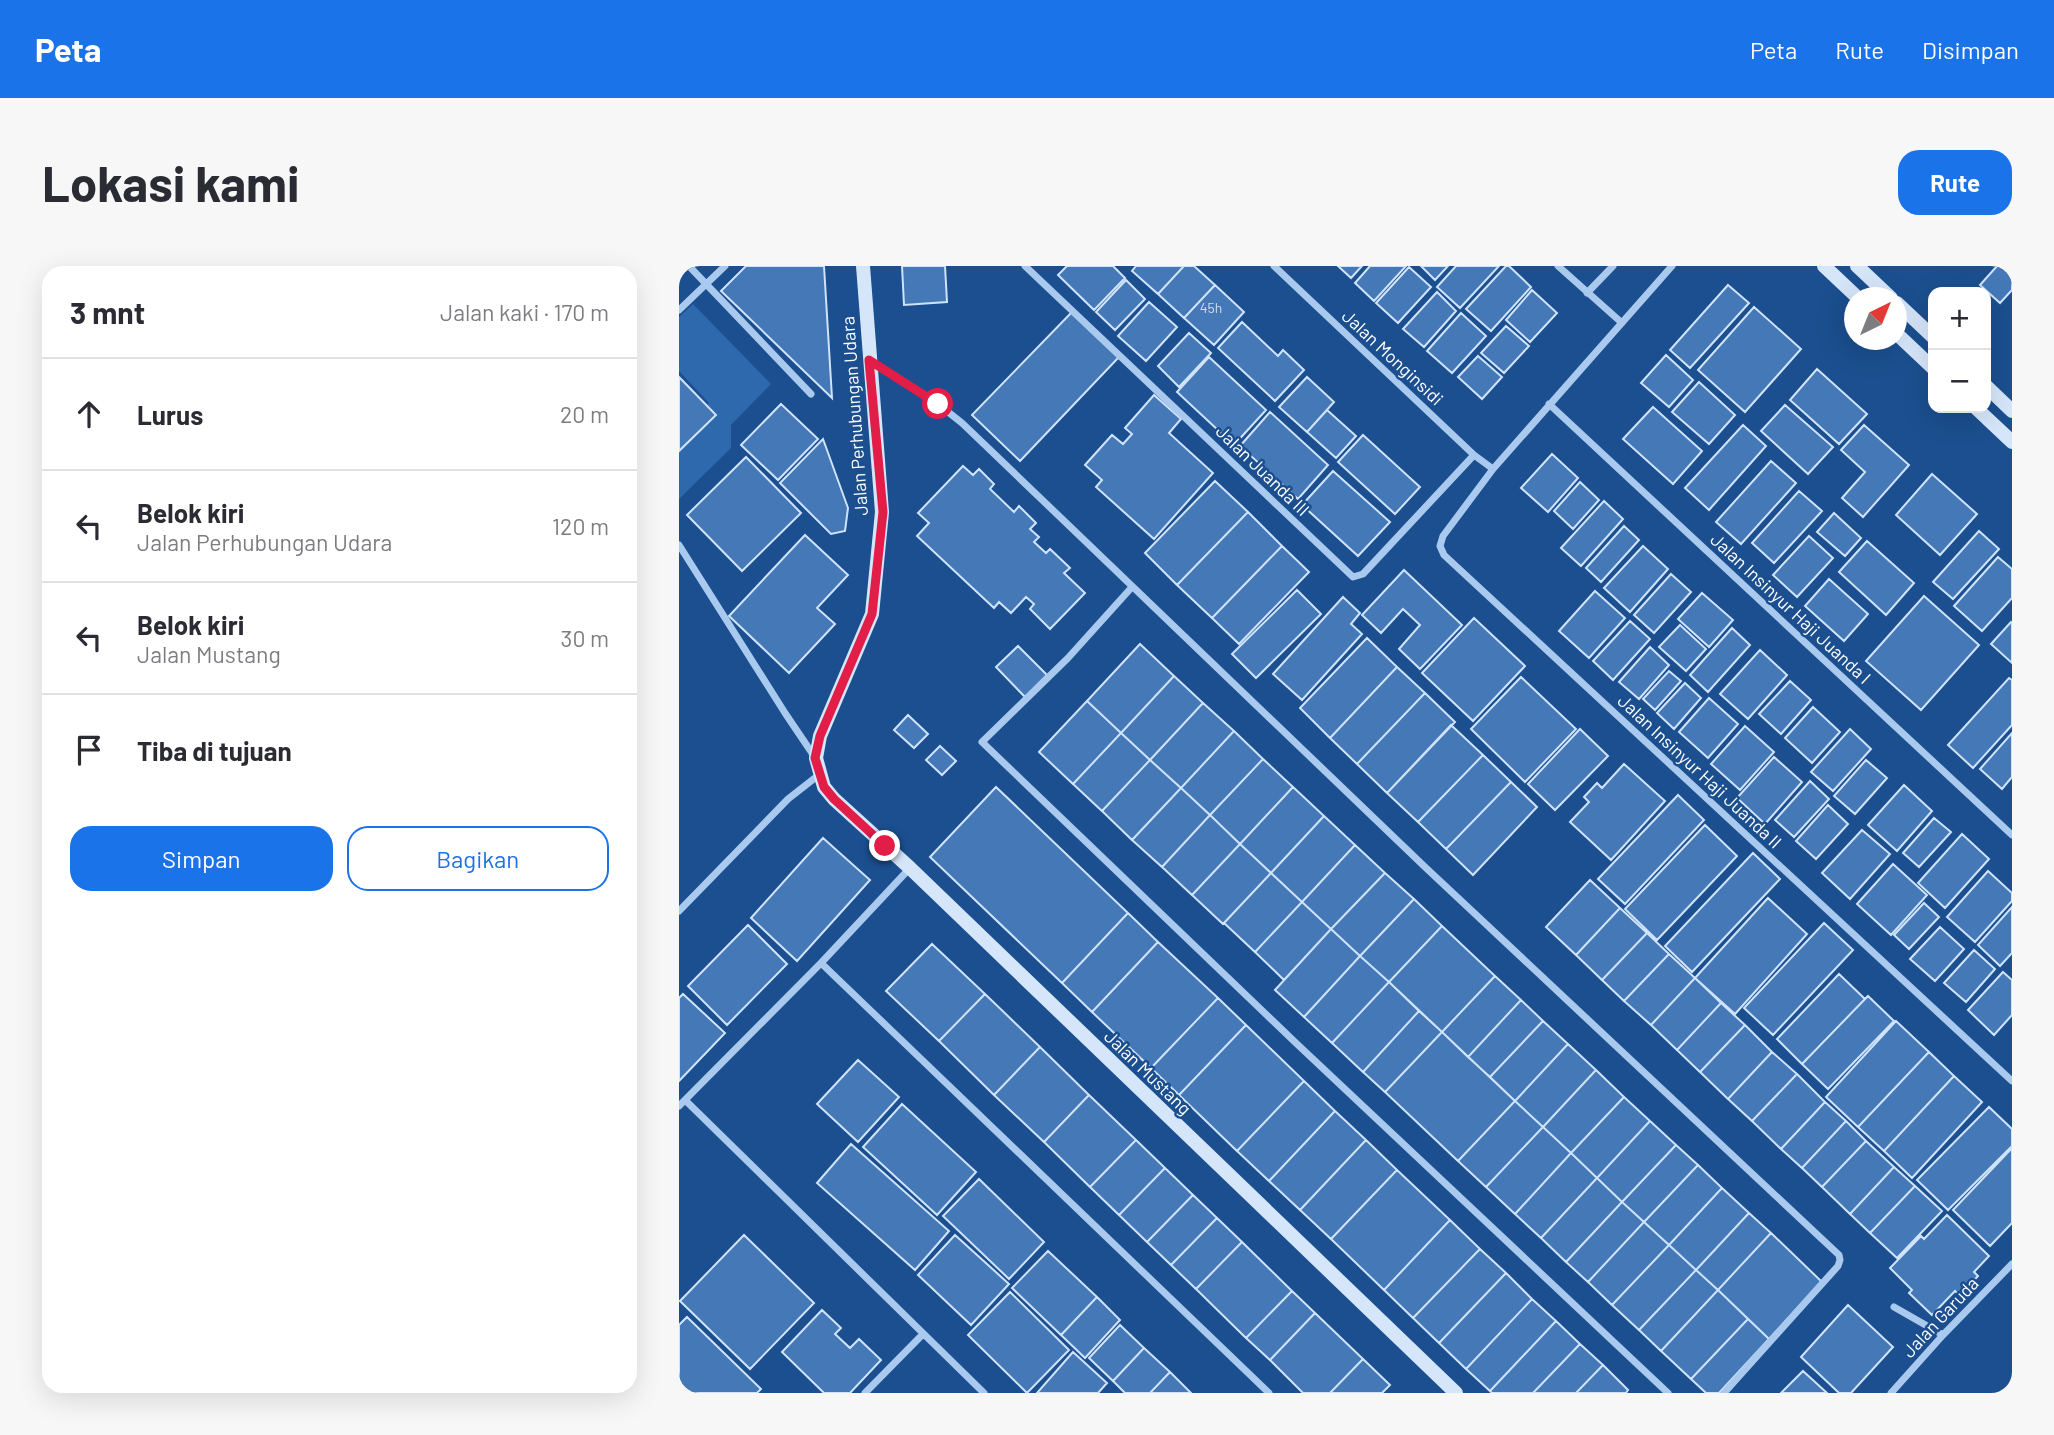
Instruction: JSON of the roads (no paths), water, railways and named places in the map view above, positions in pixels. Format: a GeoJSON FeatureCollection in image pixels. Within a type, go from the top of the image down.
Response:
{"type":"FeatureCollection","features":[{"type":"Feature","properties":{"kind":"main road","name":"Jalan Perhubungan Udara"},"geometry":{"type":"LineString","coordinates":[[815,758],[820,736],[872,614],[883,512],[863,266]]}},
{"type":"Feature","properties":{"kind":"main road"},"geometry":{"type":"LineString","coordinates":[[1824,266],[1846,287]]}},
{"type":"Feature","properties":{"kind":"main road"},"geometry":{"type":"LineString","coordinates":[[1861,267],[1880,287]]}},
{"type":"Feature","properties":{"kind":"main road"},"geometry":{"type":"LineString","coordinates":[[1907,313],[1928,332]]}},
{"type":"Feature","properties":{"kind":"main road"},"geometry":{"type":"LineString","coordinates":[[1907,344],[1928,363]]}},
{"type":"Feature","properties":{"kind":"main road"},"geometry":{"type":"LineString","coordinates":[[1991,391],[2012,411]]}},
{"type":"Feature","properties":{"kind":"main road"},"geometry":{"type":"LineString","coordinates":[[1981,413],[2012,442]]}},
{"type":"Feature","properties":{"kind":"main road"},"geometry":{"type":"LineString","coordinates":[[815,758],[820,774]]}},
{"type":"Feature","properties":{"kind":"main road","name":"Jalan Mustang"},"geometry":{"type":"LineString","coordinates":[[820,774],[824,787],[834,799],[1456,1393]]}},
{"type":"Feature","properties":{"kind":"street"},"geometry":{"type":"LineString","coordinates":[[689,266],[811,394]]}},
{"type":"Feature","properties":{"kind":"street"},"geometry":{"type":"LineString","coordinates":[[679,310],[725,266]]}},
{"type":"Feature","properties":{"kind":"street","name":"Jalan Juanda III"},"geometry":{"type":"LineString","coordinates":[[1025,266],[1353,577],[1363,574],[1474,455]]}},
{"type":"Feature","properties":{"kind":"street","name":"Jalan Monginsidi"},"geometry":{"type":"LineString","coordinates":[[1274,266],[1474,455],[1493,469]]}},
{"type":"Feature","properties":{"kind":"street"},"geometry":{"type":"LineString","coordinates":[[1558,266],[1622,323]]}},
{"type":"Feature","properties":{"kind":"street"},"geometry":{"type":"LineString","coordinates":[[1587,293],[1613,266]]}},
{"type":"Feature","properties":{"kind":"street","name":"Jalan Insinyur Haji Juanda II"},"geometry":{"type":"LineString","coordinates":[[1672,266],[1493,469],[1443,536],[1440,546],[1444,555],[2012,1081]]}},
{"type":"Feature","properties":{"kind":"street"},"geometry":{"type":"LineString","coordinates":[[869,360],[938,404],[962,423],[1425,867],[1839,1255],[1838,1266],[1724,1393]]}},
{"type":"Feature","properties":{"kind":"street","name":"Jalan Insinyur Haji Juanda I"},"geometry":{"type":"LineString","coordinates":[[1549,404],[2012,835]]}},
{"type":"Feature","properties":{"kind":"street"},"geometry":{"type":"LineString","coordinates":[[679,545],[815,758]]}},
{"type":"Feature","properties":{"kind":"street"},"geometry":{"type":"LineString","coordinates":[[1132,587],[1068,658],[982,742],[1297,1044],[1668,1393]]}},
{"type":"Feature","properties":{"kind":"street"},"geometry":{"type":"LineString","coordinates":[[679,911],[788,799],[820,774]]}},
{"type":"Feature","properties":{"kind":"street"},"geometry":{"type":"LineString","coordinates":[[909,868],[821,963],[682,1103],[984,1393]]}},
{"type":"Feature","properties":{"kind":"street"},"geometry":{"type":"LineString","coordinates":[[821,963],[1269,1393]]}},
{"type":"Feature","properties":{"kind":"street","name":"Jalan Garuda"},"geometry":{"type":"LineString","coordinates":[[1891,1393],[2012,1264]]}},
{"type":"Feature","properties":{"kind":"street"},"geometry":{"type":"LineString","coordinates":[[1894,1307],[1943,1335]]}},
{"type":"Feature","properties":{"kind":"street"},"geometry":{"type":"LineString","coordinates":[[865,1393],[923,1334]]}}]}
